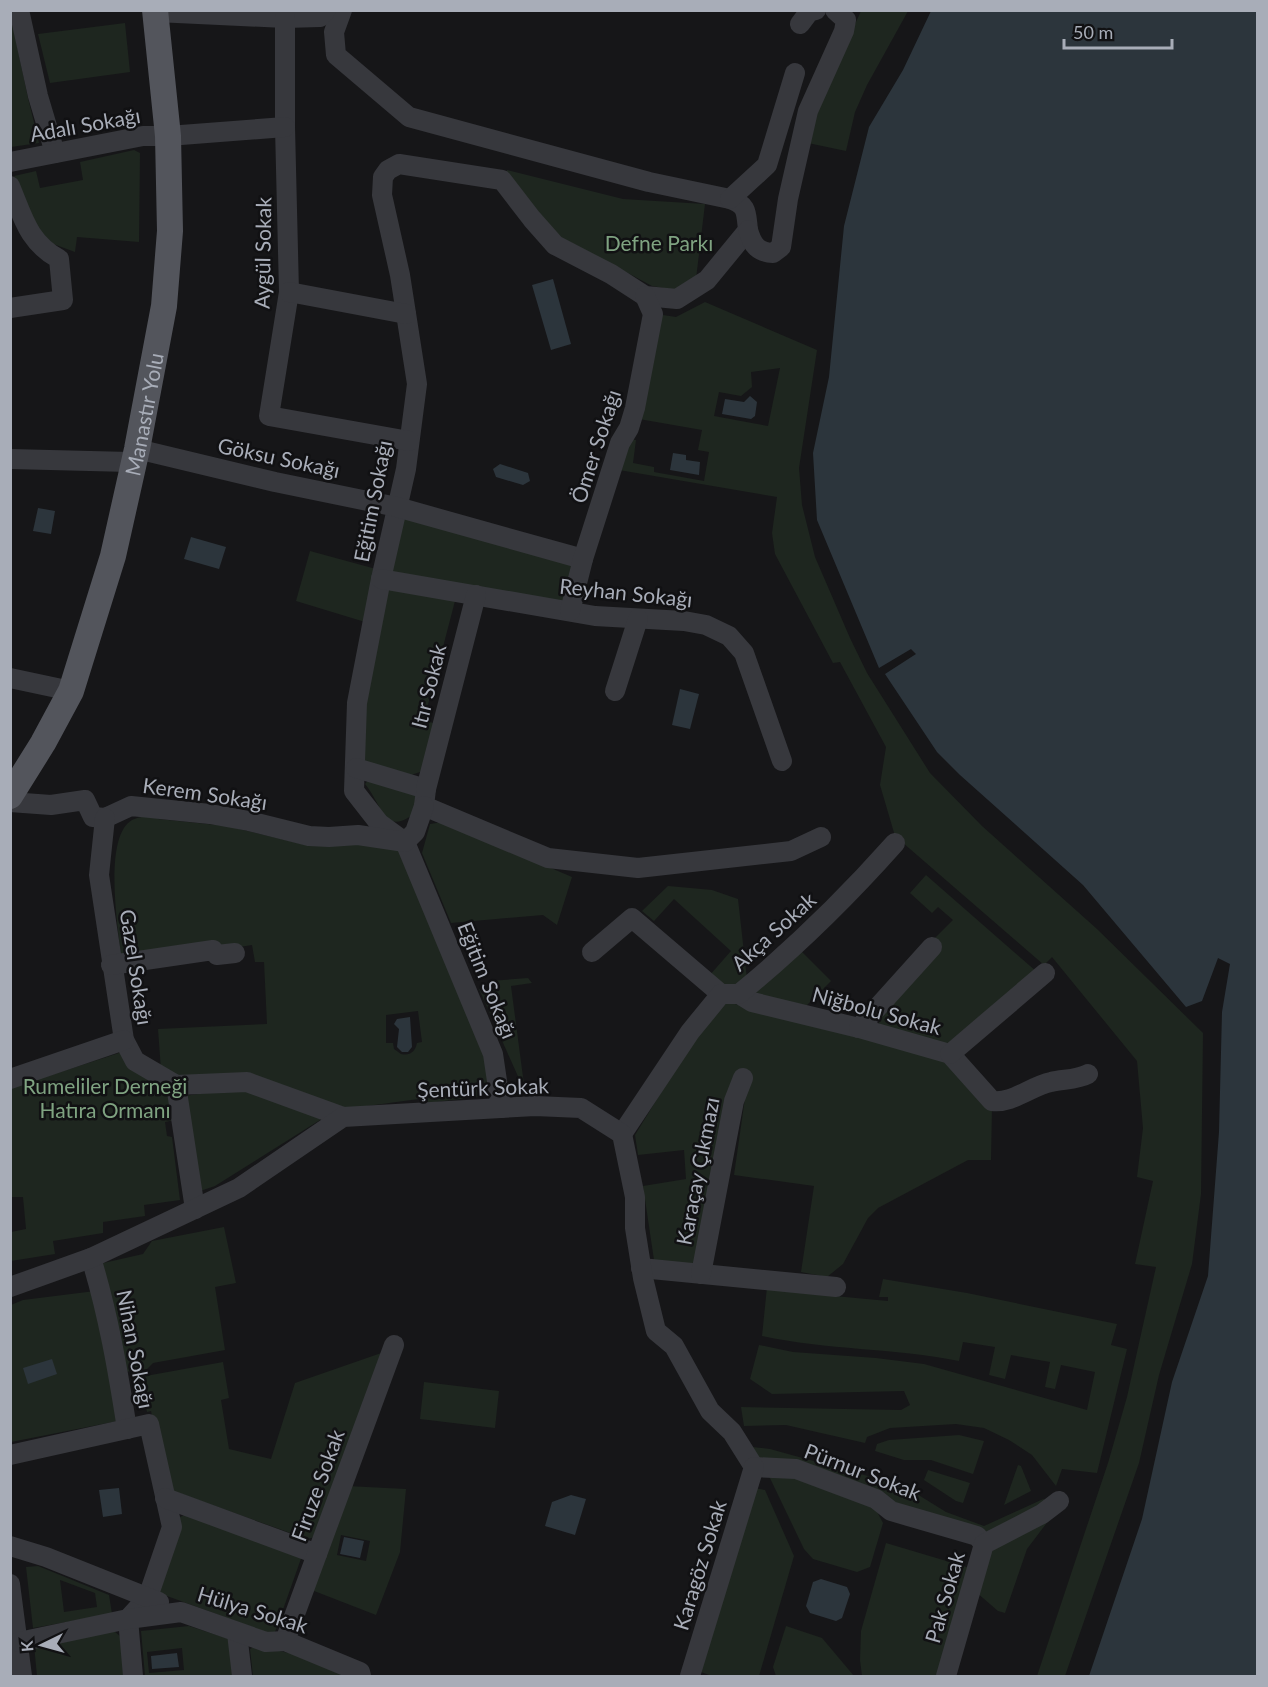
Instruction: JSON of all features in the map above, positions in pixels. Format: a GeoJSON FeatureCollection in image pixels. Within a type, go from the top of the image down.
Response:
{"type":"FeatureCollection","features":[{"type":"Feature","properties":{"kind":"main road","name":"Manastır Yolu"},"geometry":{"type":"LineString","coordinates":[[10,796],[43,743],[70,691],[113,556],[138,449],[164,306],[170,231],[168,136],[155,11]]}},
{"type":"Feature","properties":{"kind":"street"},"geometry":{"type":"LineString","coordinates":[[19,10],[38,96],[55,153]]}},
{"type":"Feature","properties":{"kind":"street"},"geometry":{"type":"LineString","coordinates":[[155,11],[285,18],[320,17],[326,10]]}},
{"type":"Feature","properties":{"kind":"street"},"geometry":{"type":"LineString","coordinates":[[342,10],[334,32],[336,55],[409,117],[649,182],[730,199],[745,208],[752,244],[759,250],[773,253],[781,247],[788,199],[808,111],[844,31],[846,20],[835,10]]}},
{"type":"Feature","properties":{"kind":"street"},"geometry":{"type":"LineString","coordinates":[[800,24],[809,12],[816,10]]}},
{"type":"Feature","properties":{"kind":"street","name":"Aygül Sokak"},"geometry":{"type":"LineString","coordinates":[[285,18],[289,292],[269,416],[410,441]]}},
{"type":"Feature","properties":{"kind":"street"},"geometry":{"type":"LineString","coordinates":[[730,199],[767,165],[795,74]]}},
{"type":"Feature","properties":{"kind":"street","name":"Adalı Sokağı"},"geometry":{"type":"LineString","coordinates":[[10,162],[143,136],[285,127]]}},
{"type":"Feature","properties":{"kind":"street","name":"Eğitim Sokağı"},"geometry":{"type":"LineString","coordinates":[[501,1108],[493,1054],[405,842],[379,823],[354,791],[357,703],[410,441],[417,384],[400,275],[382,195],[383,177],[388,170],[399,164],[502,180],[555,244],[645,296]]}},
{"type":"Feature","properties":{"kind":"street"},"geometry":{"type":"LineString","coordinates":[[10,186],[28,231],[44,251],[59,259],[63,300],[10,308]]}},
{"type":"Feature","properties":{"kind":"street"},"geometry":{"type":"LineString","coordinates":[[645,296],[676,299],[707,280],[748,230]]}},
{"type":"Feature","properties":{"kind":"street"},"geometry":{"type":"LineString","coordinates":[[289,292],[406,314]]}},
{"type":"Feature","properties":{"kind":"street","name":"Ömer Sokağı"},"geometry":{"type":"LineString","coordinates":[[570,611],[583,559],[620,443],[629,428],[637,401],[653,314],[645,296]]}},
{"type":"Feature","properties":{"kind":"street"},"geometry":{"type":"LineString","coordinates":[[10,459],[130,462],[138,449]]}},
{"type":"Feature","properties":{"kind":"street","name":"Göksu Sokağı"},"geometry":{"type":"LineString","coordinates":[[138,449],[275,482],[397,507],[583,559]]}},
{"type":"Feature","properties":{"kind":"street","name":"Reyhan Sokağı"},"geometry":{"type":"LineString","coordinates":[[381,579],[570,611],[706,625],[729,636],[744,652],[782,760]]}},
{"type":"Feature","properties":{"kind":"street","name":"Itır Sokak"},"geometry":{"type":"LineString","coordinates":[[405,842],[415,832],[476,595]]}},
{"type":"Feature","properties":{"kind":"street"},"geometry":{"type":"LineString","coordinates":[[615,691],[638,619]]}},
{"type":"Feature","properties":{"kind":"street"},"geometry":{"type":"LineString","coordinates":[[10,678],[70,691]]}},
{"type":"Feature","properties":{"kind":"street"},"geometry":{"type":"LineString","coordinates":[[356,768],[425,797],[548,858],[638,868],[791,851],[821,837]]}},
{"type":"Feature","properties":{"kind":"street"},"geometry":{"type":"LineString","coordinates":[[10,802],[51,806],[85,800],[93,817],[105,818]]}},
{"type":"Feature","properties":{"kind":"street","name":"Kerem Sokağı"},"geometry":{"type":"LineString","coordinates":[[105,818],[131,806],[210,814],[309,836],[358,835],[405,842]]}},
{"type":"Feature","properties":{"kind":"street","name":"Gazel Sokağı"},"geometry":{"type":"LineString","coordinates":[[10,1079],[124,1040],[99,875],[105,818]]}},
{"type":"Feature","properties":{"kind":"street","name":"Akça Sokak"},"geometry":{"type":"LineString","coordinates":[[622,1134],[690,1032],[730,994],[770,969],[857,887],[895,843]]}},
{"type":"Feature","properties":{"kind":"street","name":"Niğbolu Sokak"},"geometry":{"type":"LineString","coordinates":[[592,952],[632,918],[730,994],[752,1002],[859,1028],[950,1054],[992,1101],[1001,1102],[1049,1082],[1083,1077],[1088,1074]]}},
{"type":"Feature","properties":{"kind":"street"},"geometry":{"type":"LineString","coordinates":[[859,1028],[932,948]]}},
{"type":"Feature","properties":{"kind":"street"},"geometry":{"type":"LineString","coordinates":[[111,965],[213,950],[217,955],[235,953]]}},
{"type":"Feature","properties":{"kind":"street"},"geometry":{"type":"LineString","coordinates":[[950,1054],[1045,973]]}},
{"type":"Feature","properties":{"kind":"street"},"geometry":{"type":"LineString","coordinates":[[124,1040],[135,1061],[176,1085],[247,1082],[343,1117]]}},
{"type":"Feature","properties":{"kind":"street","name":"Karaçay Çıkmazı"},"geometry":{"type":"LineString","coordinates":[[701,1274],[734,1101],[743,1078]]}},
{"type":"Feature","properties":{"kind":"street"},"geometry":{"type":"LineString","coordinates":[[176,1085],[195,1209]]}},
{"type":"Feature","properties":{"kind":"street","name":"Şentürk Sokak"},"geometry":{"type":"LineString","coordinates":[[343,1117],[535,1106],[581,1108],[622,1134]]}},
{"type":"Feature","properties":{"kind":"street"},"geometry":{"type":"LineString","coordinates":[[10,1287],[91,1258],[239,1188],[343,1117]]}},
{"type":"Feature","properties":{"kind":"street"},"geometry":{"type":"LineString","coordinates":[[622,1134],[635,1197],[635,1228],[641,1268],[656,1331],[675,1346],[710,1410],[732,1432],[754,1467]]}},
{"type":"Feature","properties":{"kind":"street","name":"Nihan Sokağı"},"geometry":{"type":"LineString","coordinates":[[91,1258],[100,1287],[119,1377],[127,1429],[149,1424],[172,1527],[148,1598]]}},
{"type":"Feature","properties":{"kind":"street"},"geometry":{"type":"LineString","coordinates":[[641,1268],[836,1287]]}},
{"type":"Feature","properties":{"kind":"street","name":"Firuze Sokak"},"geometry":{"type":"LineString","coordinates":[[285,1641],[394,1345]]}},
{"type":"Feature","properties":{"kind":"street"},"geometry":{"type":"LineString","coordinates":[[10,1455],[127,1429]]}},
{"type":"Feature","properties":{"kind":"street","name":"Pürnur Sokak"},"geometry":{"type":"LineString","coordinates":[[754,1467],[796,1469],[876,1499],[891,1511],[976,1536],[984,1544]]}},
{"type":"Feature","properties":{"kind":"street","name":"Karagöz Sokak"},"geometry":{"type":"LineString","coordinates":[[690,1677],[754,1467]]}},
{"type":"Feature","properties":{"kind":"street"},"geometry":{"type":"LineString","coordinates":[[165,1498],[317,1554]]}},
{"type":"Feature","properties":{"kind":"street","name":"Pak Sokak"},"geometry":{"type":"LineString","coordinates":[[946,1677],[984,1544],[1042,1514],[1059,1501]]}},
{"type":"Feature","properties":{"kind":"street"},"geometry":{"type":"LineString","coordinates":[[10,1546],[46,1557],[181,1612]]}},
{"type":"Feature","properties":{"kind":"street"},"geometry":{"type":"LineString","coordinates":[[10,1584],[22,1677]]}},
{"type":"Feature","properties":{"kind":"street"},"geometry":{"type":"LineString","coordinates":[[133,1677],[128,1619],[148,1598]]}},
{"type":"Feature","properties":{"kind":"street","name":"Hülya Sokak"},"geometry":{"type":"LineString","coordinates":[[19,1642],[128,1619],[181,1612],[266,1642],[285,1641],[360,1672],[361,1677]]}},
{"type":"Feature","properties":{"kind":"street"},"geometry":{"type":"LineString","coordinates":[[237,1633],[242,1677]]}},
{"type":"Feature","properties":{"kind":"green space"},"geometry":{"type":"Polygon","coordinates":[[[861,11],[908,11],[867,85],[855,112],[846,151],[808,143],[813,116],[861,11]]]}},
{"type":"Feature","properties":{"kind":"green space"},"geometry":{"type":"Polygon","coordinates":[[[10,12],[39,143],[11,147],[10,12]]]}},
{"type":"Feature","properties":{"kind":"green space"},"geometry":{"type":"Polygon","coordinates":[[[125,23],[130,72],[50,83],[38,34],[125,23]]]}},
{"type":"Feature","properties":{"kind":"green space"},"geometry":{"type":"Polygon","coordinates":[[[134,150],[140,153],[139,242],[77,237],[75,252],[48,242],[36,231],[14,176],[36,171],[40,188],[83,180],[80,162],[134,150]]]}},
{"type":"Feature","properties":{"kind":"green space","name":"Defne Parkı"},"geometry":{"type":"Polygon","coordinates":[[[507,170],[623,199],[705,204],[696,279],[681,291],[652,286],[559,236],[506,175],[507,170]]]}},
{"type":"Feature","properties":{"kind":"green space"},"geometry":{"type":"Polygon","coordinates":[[[705,302],[817,350],[799,468],[802,505],[815,557],[867,673],[930,773],[982,826],[1097,929],[1203,1033],[1201,1194],[1192,1264],[1159,1375],[1139,1463],[1065,1676],[1037,1676],[1108,1463],[1127,1397],[1156,1267],[1135,1264],[1153,1181],[1137,1177],[1143,1128],[1137,1061],[1052,957],[1044,965],[895,836],[880,785],[886,747],[840,662],[833,663],[775,554],[772,533],[777,497],[619,470],[630,439],[636,440],[633,463],[654,467],[654,472],[704,481],[709,452],[698,450],[702,430],[639,419],[646,321],[643,312],[676,317],[705,302]],[[780,368],[751,372],[752,387],[741,396],[719,392],[714,416],[768,426],[780,368]]]}},
{"type":"Feature","properties":{"kind":"green space"},"geometry":{"type":"Polygon","coordinates":[[[403,515],[577,563],[566,604],[391,573],[403,515]]]}},
{"type":"Feature","properties":{"kind":"green space"},"geometry":{"type":"Polygon","coordinates":[[[310,551],[376,569],[365,622],[296,601],[310,551]]]}},
{"type":"Feature","properties":{"kind":"green space"},"geometry":{"type":"Polygon","coordinates":[[[389,585],[456,597],[424,720],[436,724],[423,771],[408,776],[365,763],[363,758],[362,711],[389,585]]]}},
{"type":"Feature","properties":{"kind":"green space"},"geometry":{"type":"Polygon","coordinates":[[[371,777],[420,794],[421,808],[409,817],[392,821],[386,817],[365,784],[371,777]]]}},
{"type":"Feature","properties":{"kind":"green space"},"geometry":{"type":"Polygon","coordinates":[[[155,815],[158,819],[227,826],[306,845],[347,843],[395,847],[405,855],[488,1057],[491,1095],[428,1103],[426,1098],[345,1109],[177,1078],[161,1070],[158,1029],[267,1024],[264,962],[255,962],[252,945],[220,950],[121,956],[115,884],[118,844],[123,830],[132,820],[155,815]],[[418,1011],[386,1015],[386,1043],[393,1043],[394,1049],[401,1054],[412,1053],[417,1043],[422,1042],[418,1011]]]}},
{"type":"Feature","properties":{"kind":"green space"},"geometry":{"type":"Polygon","coordinates":[[[443,822],[572,877],[557,925],[543,915],[451,923],[422,853],[430,824],[443,822]]]}},
{"type":"Feature","properties":{"kind":"green space"},"geometry":{"type":"Polygon","coordinates":[[[926,875],[1037,972],[949,1047],[880,1029],[878,1013],[930,943],[953,920],[938,907],[932,913],[910,893],[926,875]]]}},
{"type":"Feature","properties":{"kind":"green space"},"geometry":{"type":"Polygon","coordinates":[[[668,886],[712,890],[738,899],[747,979],[728,988],[709,976],[731,951],[674,899],[654,921],[642,911],[668,886]]]}},
{"type":"Feature","properties":{"kind":"green space"},"geometry":{"type":"Polygon","coordinates":[[[799,949],[831,981],[804,1008],[756,996],[755,990],[799,949]]]}},
{"type":"Feature","properties":{"kind":"green space"},"geometry":{"type":"Polygon","coordinates":[[[528,978],[532,983],[511,986],[525,1092],[479,989],[490,988],[489,981],[528,978]]]}},
{"type":"Feature","properties":{"kind":"green space"},"geometry":{"type":"Polygon","coordinates":[[[727,1002],[942,1056],[992,1108],[991,1160],[968,1160],[878,1208],[868,1218],[843,1264],[827,1277],[801,1272],[814,1186],[734,1175],[748,1077],[696,1266],[654,1260],[643,1186],[686,1179],[684,1150],[638,1155],[635,1135],[695,1037],[727,1002]]]}},
{"type":"Feature","properties":{"kind":"green space","name":"Rumeliler Derneği Hatıra Ormanı"},"geometry":{"type":"Polygon","coordinates":[[[122,1052],[171,1091],[175,1120],[165,1122],[167,1136],[172,1137],[180,1200],[144,1205],[145,1216],[103,1222],[103,1233],[53,1241],[55,1254],[11,1261],[11,1232],[26,1229],[23,1197],[11,1197],[11,1088],[122,1052]]]}},
{"type":"Feature","properties":{"kind":"green space"},"geometry":{"type":"Polygon","coordinates":[[[245,1088],[320,1115],[320,1120],[215,1186],[197,1192],[183,1096],[245,1088]]]}},
{"type":"Feature","properties":{"kind":"green space"},"geometry":{"type":"Polygon","coordinates":[[[224,1227],[236,1283],[215,1287],[225,1350],[153,1363],[147,1369],[125,1372],[99,1264],[143,1254],[152,1241],[224,1227]]]}},
{"type":"Feature","properties":{"kind":"green space"},"geometry":{"type":"Polygon","coordinates":[[[883,1279],[967,1293],[1117,1324],[1111,1345],[1127,1349],[1097,1473],[1062,1469],[1056,1486],[1032,1455],[1009,1440],[984,1428],[956,1424],[890,1428],[867,1437],[865,1443],[786,1425],[744,1426],[741,1407],[901,1410],[910,1405],[904,1391],[772,1394],[750,1379],[759,1345],[793,1352],[924,1364],[1087,1410],[1095,1372],[1061,1365],[1055,1389],[1045,1387],[1050,1362],[1011,1355],[1005,1379],[989,1375],[995,1347],[963,1342],[959,1361],[786,1341],[762,1336],[767,1287],[802,1293],[888,1301],[888,1297],[879,1297],[883,1279]]]}},
{"type":"Feature","properties":{"kind":"green space"},"geometry":{"type":"Polygon","coordinates":[[[95,1291],[118,1421],[11,1442],[11,1305],[23,1300],[95,1291]]]}},
{"type":"Feature","properties":{"kind":"green space"},"geometry":{"type":"Polygon","coordinates":[[[387,1351],[315,1537],[307,1539],[168,1489],[151,1411],[147,1412],[140,1377],[223,1362],[229,1398],[221,1400],[229,1449],[271,1459],[295,1383],[387,1351]]]}},
{"type":"Feature","properties":{"kind":"green space"},"geometry":{"type":"Polygon","coordinates":[[[424,1382],[499,1391],[495,1428],[420,1419],[424,1382]]]}},
{"type":"Feature","properties":{"kind":"green space"},"geometry":{"type":"Polygon","coordinates":[[[959,1435],[984,1441],[973,1474],[931,1460],[904,1460],[875,1451],[877,1444],[889,1440],[959,1435]]]}},
{"type":"Feature","properties":{"kind":"green space"},"geometry":{"type":"Polygon","coordinates":[[[752,1447],[770,1449],[904,1486],[946,1512],[984,1526],[1041,1500],[1044,1499],[1046,1502],[984,1538],[756,1460],[752,1447]]]}},
{"type":"Feature","properties":{"kind":"green space"},"geometry":{"type":"Polygon","coordinates":[[[1018,1465],[1021,1466],[1031,1491],[1004,1505],[1018,1465]]]}},
{"type":"Feature","properties":{"kind":"green space"},"geometry":{"type":"Polygon","coordinates":[[[928,1470],[970,1483],[963,1503],[956,1501],[924,1480],[928,1470]]]}},
{"type":"Feature","properties":{"kind":"green space"},"geometry":{"type":"Polygon","coordinates":[[[769,1476],[794,1477],[874,1506],[883,1523],[870,1567],[857,1572],[813,1559],[804,1549],[769,1476]]]}},
{"type":"Feature","properties":{"kind":"green space"},"geometry":{"type":"Polygon","coordinates":[[[347,1486],[406,1489],[400,1552],[376,1615],[309,1589],[347,1486]],[[341,1535],[337,1555],[366,1561],[370,1541],[341,1535]]]}},
{"type":"Feature","properties":{"kind":"green space"},"geometry":{"type":"Polygon","coordinates":[[[754,1488],[765,1490],[794,1556],[759,1676],[712,1676],[698,1671],[754,1488]]]}},
{"type":"Feature","properties":{"kind":"green space"},"geometry":{"type":"Polygon","coordinates":[[[191,1512],[303,1553],[274,1635],[156,1592],[180,1517],[191,1512]]]}},
{"type":"Feature","properties":{"kind":"green space"},"geometry":{"type":"Polygon","coordinates":[[[1049,1520],[1027,1549],[1005,1613],[998,1611],[976,1592],[995,1542],[1049,1520]]]}},
{"type":"Feature","properties":{"kind":"green space"},"geometry":{"type":"Polygon","coordinates":[[[886,1543],[970,1568],[938,1676],[862,1676],[861,1631],[886,1543]]]}},
{"type":"Feature","properties":{"kind":"green space"},"geometry":{"type":"Polygon","coordinates":[[[38,1566],[109,1595],[112,1614],[33,1628],[26,1567],[38,1566]],[[60,1580],[64,1612],[97,1607],[95,1593],[60,1580]]]}},
{"type":"Feature","properties":{"kind":"green space"},"geometry":{"type":"Polygon","coordinates":[[[189,1626],[229,1639],[233,1676],[145,1676],[141,1631],[189,1626]],[[182,1648],[147,1652],[149,1673],[184,1670],[182,1648]]]}},
{"type":"Feature","properties":{"kind":"green space"},"geometry":{"type":"Polygon","coordinates":[[[786,1626],[822,1638],[854,1676],[776,1676],[773,1667],[786,1626]]]}},
{"type":"Feature","properties":{"kind":"green space"},"geometry":{"type":"Polygon","coordinates":[[[114,1631],[122,1638],[125,1676],[37,1676],[34,1645],[114,1631]]]}},
{"type":"Feature","properties":{"kind":"green space"},"geometry":{"type":"Polygon","coordinates":[[[256,1646],[303,1656],[352,1676],[253,1676],[250,1649],[256,1646]]]}},
{"type":"Feature","properties":{"kind":"shaded area"},"geometry":{"type":"Polygon","coordinates":[[[931,11],[1257,11],[1257,1676],[1089,1676],[1142,1519],[1172,1382],[1208,1276],[1219,1132],[1222,1012],[1230,964],[1218,958],[1202,1001],[1186,1007],[1083,885],[937,752],[885,674],[916,654],[911,649],[879,668],[817,520],[813,453],[829,377],[844,226],[869,127],[903,70],[931,11]]]}},
{"type":"Feature","properties":{"kind":"shaded area"},"geometry":{"type":"Polygon","coordinates":[[[553,279],[571,344],[551,350],[532,285],[553,279]]]}},
{"type":"Feature","properties":{"kind":"shaded area"},"geometry":{"type":"Polygon","coordinates":[[[750,396],[757,402],[755,416],[751,419],[722,414],[725,399],[744,402],[750,396]]]}},
{"type":"Feature","properties":{"kind":"shaded area"},"geometry":{"type":"Polygon","coordinates":[[[673,453],[686,455],[686,460],[700,462],[699,475],[670,470],[673,453]]]}},
{"type":"Feature","properties":{"kind":"shaded area"},"geometry":{"type":"Polygon","coordinates":[[[500,464],[528,473],[530,481],[523,485],[496,477],[493,469],[500,464]]]}},
{"type":"Feature","properties":{"kind":"shaded area"},"geometry":{"type":"Polygon","coordinates":[[[38,508],[55,511],[51,534],[33,531],[38,508]]]}},
{"type":"Feature","properties":{"kind":"shaded area"},"geometry":{"type":"Polygon","coordinates":[[[191,537],[226,547],[219,569],[184,559],[191,537]]]}},
{"type":"Feature","properties":{"kind":"shaded area"},"geometry":{"type":"Polygon","coordinates":[[[680,689],[699,694],[690,729],[672,725],[680,689]]]}},
{"type":"Feature","properties":{"kind":"shaded area"},"geometry":{"type":"Polygon","coordinates":[[[410,1017],[412,1047],[408,1052],[402,1052],[397,1047],[399,1029],[394,1024],[397,1019],[410,1017]]]}},
{"type":"Feature","properties":{"kind":"shaded area"},"geometry":{"type":"Polygon","coordinates":[[[52,1359],[57,1374],[28,1384],[23,1368],[52,1359]]]}},
{"type":"Feature","properties":{"kind":"shaded area"},"geometry":{"type":"Polygon","coordinates":[[[119,1488],[122,1514],[103,1517],[99,1490],[119,1488]]]}},
{"type":"Feature","properties":{"kind":"shaded area"},"geometry":{"type":"Polygon","coordinates":[[[571,1495],[586,1499],[575,1535],[545,1526],[552,1502],[571,1495]]]}},
{"type":"Feature","properties":{"kind":"shaded area"},"geometry":{"type":"Polygon","coordinates":[[[344,1537],[364,1541],[360,1558],[340,1554],[344,1537]]]}},
{"type":"Feature","properties":{"kind":"shaded area"},"geometry":{"type":"Polygon","coordinates":[[[821,1579],[847,1587],[850,1594],[842,1618],[836,1621],[810,1613],[806,1606],[813,1582],[821,1579]]]}},
{"type":"Feature","properties":{"kind":"shaded area"},"geometry":{"type":"Polygon","coordinates":[[[177,1653],[179,1667],[152,1669],[151,1656],[177,1653]]]}}]}
